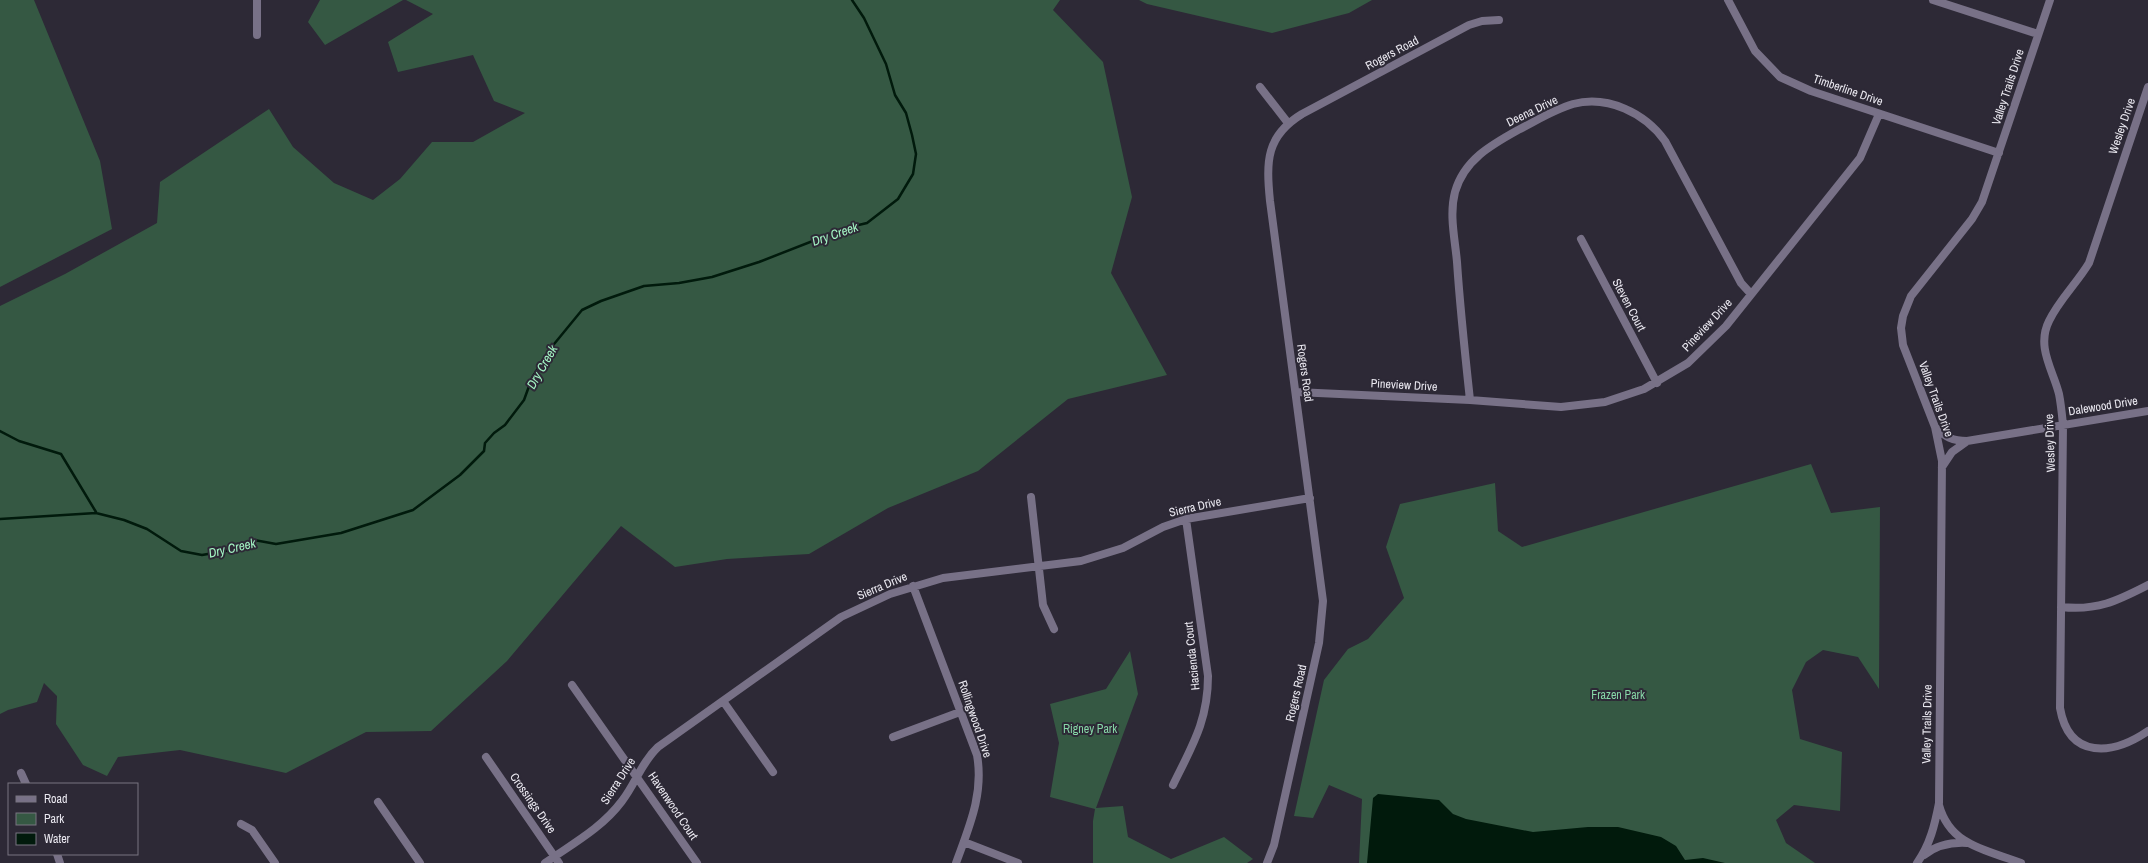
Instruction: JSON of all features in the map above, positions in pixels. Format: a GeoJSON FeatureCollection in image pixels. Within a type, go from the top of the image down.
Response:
{"type":"FeatureCollection","features":[{"type":"Feature","properties":{"kind":"street"},"geometry":{"type":"LineString","coordinates":[[257,0],[257,35]]}},
{"type":"Feature","properties":{"kind":"street","name":"Timberline Drive"},"geometry":{"type":"LineString","coordinates":[[1728,0],[1755,51],[1780,77],[1810,91],[1999,153]]}},
{"type":"Feature","properties":{"kind":"street"},"geometry":{"type":"LineString","coordinates":[[1933,0],[2038,34]]}},
{"type":"Feature","properties":{"kind":"street","name":"Valley Trails Drive"},"geometry":{"type":"LineString","coordinates":[[1919,860],[1934,829],[1939,803],[1942,468],[1941,451],[1935,427],[1903,345],[1901,328],[1903,316],[1911,296],[1978,211],[2050,0]]}},
{"type":"Feature","properties":{"kind":"street","name":"Rogers Road"},"geometry":{"type":"LineString","coordinates":[[1267,863],[1274,845],[1313,674],[1322,619],[1320,572],[1268,180],[1273,144],[1279,132],[1288,123],[1469,25],[1482,21],[1499,20]]}},
{"type":"Feature","properties":{"kind":"street"},"geometry":{"type":"LineString","coordinates":[[1260,87],[1288,123]]}},
{"type":"Feature","properties":{"kind":"street","name":"Wesley Drive"},"geometry":{"type":"LineString","coordinates":[[2148,87],[2088,263],[2080,278],[2056,307],[2048,323],[2044,347],[2045,358],[2058,394],[2063,425],[2060,708],[2066,727],[2077,741],[2093,748],[2102,750],[2119,747],[2148,731]]}},
{"type":"Feature","properties":{"kind":"street","name":"Deena Drive"},"geometry":{"type":"LineString","coordinates":[[1470,400],[1453,222],[1456,192],[1468,168],[1486,149],[1553,112],[1566,107],[1588,102],[1606,103],[1624,108],[1652,125],[1665,141],[1741,283],[1751,294]]}},
{"type":"Feature","properties":{"kind":"street","name":"Pineview Drive"},"geometry":{"type":"LineString","coordinates":[[1296,392],[1470,400],[1534,406],[1580,406],[1619,398],[1657,383],[1688,363],[1708,345],[1751,294],[1860,158],[1879,114]]}},
{"type":"Feature","properties":{"kind":"street","name":"Steven Court"},"geometry":{"type":"LineString","coordinates":[[1580,239],[1657,383]]}},
{"type":"Feature","properties":{"kind":"street","name":"Dalewood Drive"},"geometry":{"type":"LineString","coordinates":[[1935,427],[1947,438],[1955,441],[1966,441],[2148,411]]}},
{"type":"Feature","properties":{"kind":"street"},"geometry":{"type":"LineString","coordinates":[[1942,468],[1952,452],[1966,441]]}},
{"type":"Feature","properties":{"kind":"street"},"geometry":{"type":"LineString","coordinates":[[1030,497],[1043,605],[1054,629]]}},
{"type":"Feature","properties":{"kind":"street","name":"Sierra Drive"},"geometry":{"type":"LineString","coordinates":[[545,863],[557,860],[609,817],[623,800],[643,764],[658,747],[841,617],[890,594],[943,578],[1038,565],[1081,561],[1108,554],[1164,527],[1186,519],[1310,498]]}},
{"type":"Feature","properties":{"kind":"street","name":"Hacienda Court"},"geometry":{"type":"LineString","coordinates":[[1172,785],[1203,722],[1208,691],[1208,676],[1186,519]]}},
{"type":"Feature","properties":{"kind":"street"},"geometry":{"type":"LineString","coordinates":[[2061,607],[2091,608],[2111,604],[2148,585]]}},
{"type":"Feature","properties":{"kind":"street","name":"Rollingwood Drive"},"geometry":{"type":"LineString","coordinates":[[913,586],[977,755],[979,767],[979,789],[976,808],[956,863]]}},
{"type":"Feature","properties":{"kind":"street","name":"Havenwood Court"},"geometry":{"type":"LineString","coordinates":[[572,686],[637,775],[696,863]]}},
{"type":"Feature","properties":{"kind":"street"},"geometry":{"type":"LineString","coordinates":[[723,701],[773,772]]}},
{"type":"Feature","properties":{"kind":"street"},"geometry":{"type":"LineString","coordinates":[[893,737],[960,712]]}},
{"type":"Feature","properties":{"kind":"street","name":"Crossings Drive"},"geometry":{"type":"LineString","coordinates":[[486,757],[557,860]]}},
{"type":"Feature","properties":{"kind":"street"},"geometry":{"type":"LineString","coordinates":[[21,773],[26,783]]}},
{"type":"Feature","properties":{"kind":"street"},"geometry":{"type":"LineString","coordinates":[[378,802],[420,863]]}},
{"type":"Feature","properties":{"kind":"street"},"geometry":{"type":"LineString","coordinates":[[1939,803],[1943,819],[1958,837],[1968,843],[2021,863]]}},
{"type":"Feature","properties":{"kind":"street"},"geometry":{"type":"LineString","coordinates":[[241,824],[252,830],[275,863]]}},
{"type":"Feature","properties":{"kind":"street"},"geometry":{"type":"LineString","coordinates":[[964,842],[1018,863]]}},
{"type":"Feature","properties":{"kind":"street"},"geometry":{"type":"LineString","coordinates":[[1919,860],[1939,846],[1955,843],[1968,843]]}},
{"type":"Feature","properties":{"kind":"green space"},"geometry":{"type":"Polygon","coordinates":[[[0,0],[34,0],[100,161],[112,229],[0,287],[0,0]]]}},
{"type":"Feature","properties":{"kind":"green space"},"geometry":{"type":"Polygon","coordinates":[[[320,0],[403,0],[325,45],[308,22],[320,0]]]}},
{"type":"Feature","properties":{"kind":"green space"},"geometry":{"type":"Polygon","coordinates":[[[406,0],[1060,0],[1053,10],[1103,62],[1132,197],[1111,273],[1167,375],[1068,399],[978,471],[888,508],[809,554],[727,559],[675,567],[621,526],[507,661],[431,731],[366,732],[286,773],[180,750],[118,757],[107,776],[83,765],[56,724],[57,696],[44,683],[37,702],[8,710],[0,714],[0,306],[65,274],[157,223],[160,182],[269,109],[293,147],[334,183],[373,200],[400,179],[432,142],[473,142],[525,113],[494,101],[473,55],[398,72],[388,42],[433,14],[406,0]]]}},
{"type":"Feature","properties":{"kind":"green space"},"geometry":{"type":"Polygon","coordinates":[[[1139,0],[1372,0],[1349,13],[1272,33],[1147,4],[1139,0]]]}},
{"type":"Feature","properties":{"kind":"green space","name":"Frazen Park"},"geometry":{"type":"Polygon","coordinates":[[[1811,464],[1831,513],[1880,507],[1879,689],[1858,657],[1823,650],[1806,662],[1792,690],[1800,739],[1842,752],[1840,811],[1794,805],[1776,820],[1786,843],[1815,863],[1359,863],[1362,799],[1329,785],[1313,818],[1294,816],[1324,680],[1348,649],[1368,639],[1404,598],[1386,547],[1400,504],[1495,483],[1498,531],[1522,547],[1811,464]]]}},
{"type":"Feature","properties":{"kind":"green space","name":"Rigney Park"},"geometry":{"type":"Polygon","coordinates":[[[1130,651],[1138,694],[1096,808],[1123,806],[1128,837],[1171,859],[1224,837],[1253,859],[1247,863],[1093,863],[1093,821],[1095,809],[1050,797],[1059,743],[1050,704],[1106,689],[1130,651]]]}},
{"type":"Feature","properties":{"kind":"water"},"geometry":{"type":"Polygon","coordinates":[[[1378,794],[1439,800],[1453,814],[1466,819],[1533,832],[1588,827],[1618,827],[1661,837],[1676,846],[1685,860],[1703,858],[1725,863],[1367,863],[1373,798],[1378,794]]]}},
{"type":"Feature","properties":{"kind":"waterway","name":"Dry Creek"},"geometry":{"type":"LineString","coordinates":[[0,519],[96,513],[124,520],[147,529],[181,551],[202,555],[237,549],[254,540],[276,544],[341,533],[413,510],[460,475],[484,451],[485,443],[494,433],[505,425],[524,400],[532,378],[550,349],[582,310],[601,301],[644,286],[679,283],[712,277],[759,262],[846,228],[867,223],[898,199],[913,174],[916,154],[912,135],[906,113],[895,95],[886,64],[864,18],[852,0]]}},
{"type":"Feature","properties":{"kind":"waterway"},"geometry":{"type":"LineString","coordinates":[[0,431],[19,441],[61,454],[96,512]]}}]}
